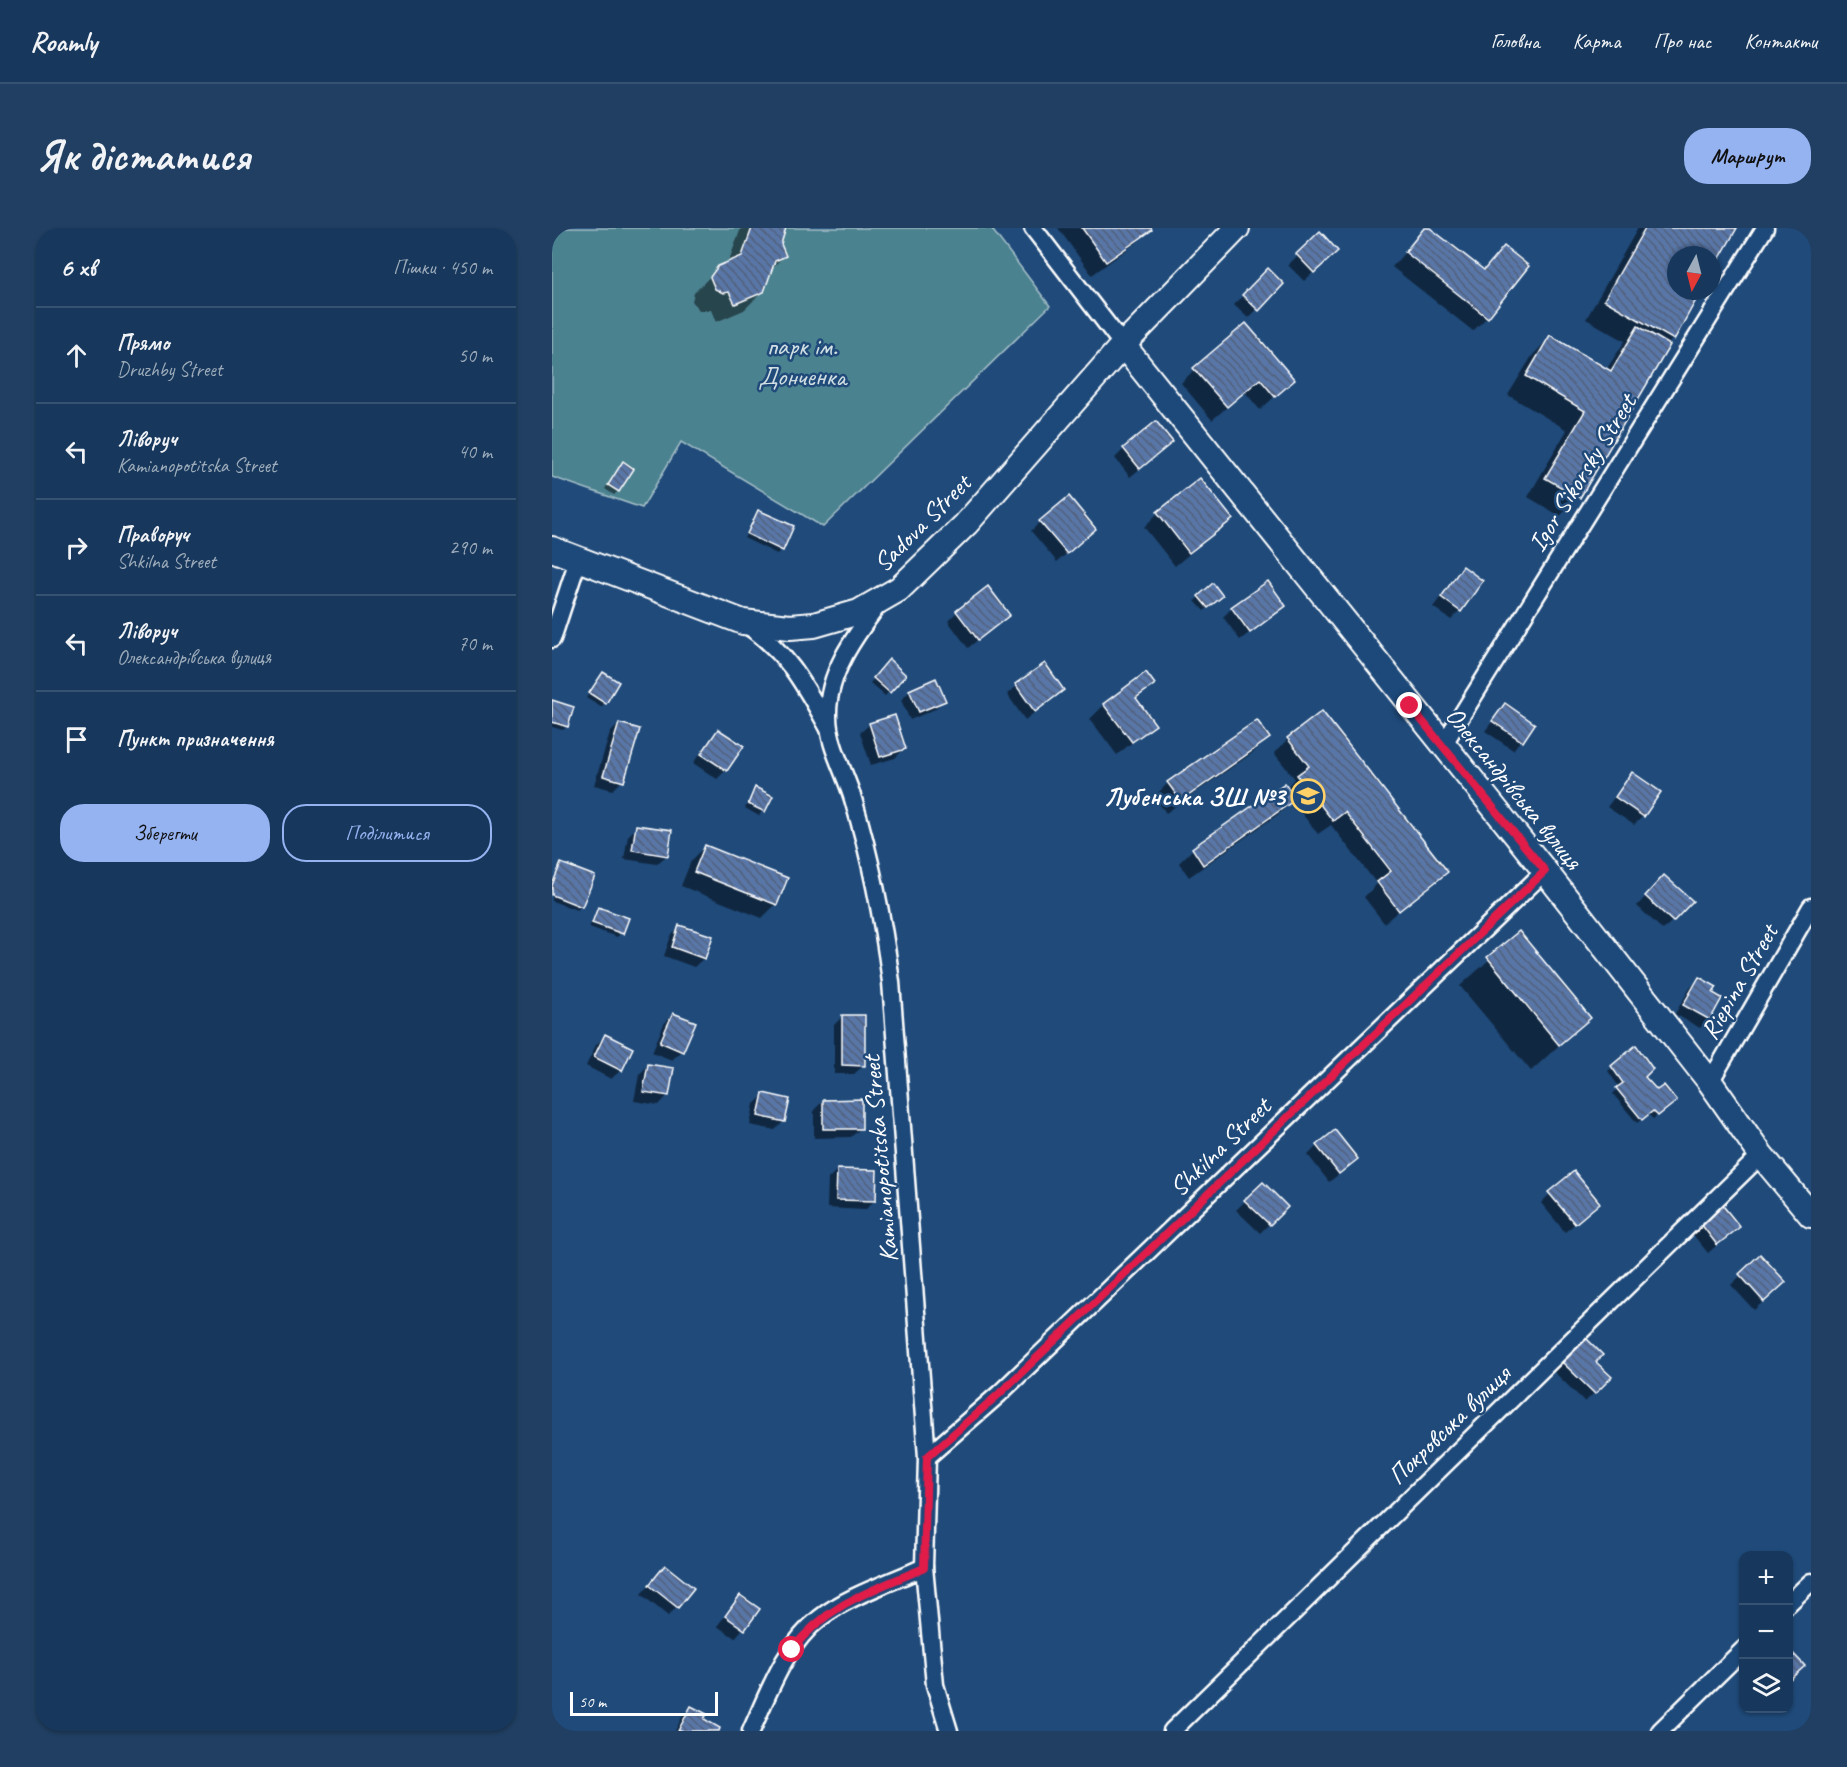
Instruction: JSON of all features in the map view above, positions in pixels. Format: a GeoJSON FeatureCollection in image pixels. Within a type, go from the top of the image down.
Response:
{"type":"FeatureCollection","features":[{"type":"Feature","properties":{"kind":"main road","name":"Sadova Street"},"geometry":{"type":"LineString","coordinates":[[552,549],[743,622],[790,627],[814,625],[848,616],[880,602],[899,590],[966,524],[1123,345],[1237,228]]}},
{"type":"Feature","properties":{"kind":"main road","name":"Олександрівська вулиця"},"geometry":{"type":"LineString","coordinates":[[1123,345],[1545,871],[1710,1082],[1761,1155],[1811,1215]]}},
{"type":"Feature","properties":{"kind":"street"},"geometry":{"type":"LineString","coordinates":[[1033,228],[1123,345]]}},
{"type":"Feature","properties":{"kind":"street","name":"Igor Sikorsky Street"},"geometry":{"type":"LineString","coordinates":[[1443,745],[1765,228]]}},
{"type":"Feature","properties":{"kind":"street"},"geometry":{"type":"LineString","coordinates":[[552,639],[578,560]]}},
{"type":"Feature","properties":{"kind":"street","name":"Kamianopotitska Street"},"geometry":{"type":"LineString","coordinates":[[880,602],[848,645],[831,692],[828,716],[830,730],[869,856],[882,918],[891,982],[927,1457],[924,1568],[935,1685],[948,1731]]}},
{"type":"Feature","properties":{"kind":"street"},"geometry":{"type":"LineString","coordinates":[[743,622],[766,638],[785,656],[802,678],[830,730]]}},
{"type":"Feature","properties":{"kind":"street","name":"Shkilna Street"},"geometry":{"type":"LineString","coordinates":[[927,1457],[1008,1386],[1545,871]]}},
{"type":"Feature","properties":{"kind":"street","name":"Riepina Street"},"geometry":{"type":"LineString","coordinates":[[1710,1082],[1811,907]]}},
{"type":"Feature","properties":{"kind":"street","name":"Покровська вулиця"},"geometry":{"type":"LineString","coordinates":[[1172,1731],[1761,1155]]}},
{"type":"Feature","properties":{"kind":"street"},"geometry":{"type":"LineString","coordinates":[[751,1731],[777,1673],[804,1634],[819,1618],[840,1605],[924,1568]]}},
{"type":"Feature","properties":{"kind":"street"},"geometry":{"type":"LineString","coordinates":[[1793,1599],[1811,1582]]}},
{"type":"Feature","properties":{"kind":"street"},"geometry":{"type":"LineString","coordinates":[[1660,1731],[1739,1652]]}},
{"type":"Feature","properties":{"kind":"green space","name":"парк ім. Донченка"},"geometry":{"type":"Polygon","coordinates":[[[552,228],[991,228],[1050,306],[823,527],[681,442],[642,508],[552,477],[552,228]]]}},
{"type":"Feature","properties":{"kind":"building"},"geometry":{"type":"Polygon","coordinates":[[[752,228],[786,228],[781,244],[786,256],[775,261],[764,292],[735,304],[729,292],[723,293],[715,289],[710,277],[718,266],[742,256],[752,228]]]}},
{"type":"Feature","properties":{"kind":"building"},"geometry":{"type":"Polygon","coordinates":[[[1082,228],[1151,228],[1152,230],[1106,262],[1082,228]]]}},
{"type":"Feature","properties":{"kind":"building"},"geometry":{"type":"Polygon","coordinates":[[[1424,228],[1430,228],[1484,270],[1504,246],[1529,266],[1488,318],[1405,252],[1424,228]]]}},
{"type":"Feature","properties":{"kind":"building"},"geometry":{"type":"Polygon","coordinates":[[[1645,228],[1737,228],[1721,256],[1721,246],[1667,246],[1667,300],[1696,300],[1674,340],[1604,300],[1645,228]]]}},
{"type":"Feature","properties":{"kind":"building"},"geometry":{"type":"Polygon","coordinates":[[[1320,231],[1338,251],[1314,273],[1296,254],[1320,231]]]}},
{"type":"Feature","properties":{"kind":"building"},"geometry":{"type":"Polygon","coordinates":[[[1268,268],[1284,284],[1259,311],[1242,295],[1268,268]]]}},
{"type":"Feature","properties":{"kind":"building"},"geometry":{"type":"Polygon","coordinates":[[[1246,323],[1295,380],[1275,397],[1260,379],[1227,407],[1193,368],[1246,323]]]}},
{"type":"Feature","properties":{"kind":"building"},"geometry":{"type":"Polygon","coordinates":[[[1638,326],[1670,345],[1580,498],[1545,478],[1585,411],[1526,376],[1550,335],[1611,371],[1638,326]]]}},
{"type":"Feature","properties":{"kind":"building"},"geometry":{"type":"Polygon","coordinates":[[[1156,421],[1173,442],[1140,469],[1123,448],[1156,421]]]}},
{"type":"Feature","properties":{"kind":"building"},"geometry":{"type":"Polygon","coordinates":[[[623,461],[634,469],[619,492],[608,485],[623,461]]]}},
{"type":"Feature","properties":{"kind":"building"},"geometry":{"type":"Polygon","coordinates":[[[1200,478],[1233,519],[1189,553],[1157,512],[1200,478]]]}},
{"type":"Feature","properties":{"kind":"building"},"geometry":{"type":"Polygon","coordinates":[[[1069,496],[1096,529],[1067,554],[1039,521],[1069,496]]]}},
{"type":"Feature","properties":{"kind":"building"},"geometry":{"type":"Polygon","coordinates":[[[758,510],[794,526],[783,551],[747,534],[758,510]]]}},
{"type":"Feature","properties":{"kind":"building"},"geometry":{"type":"Polygon","coordinates":[[[1463,566],[1483,581],[1461,612],[1441,597],[1463,566]]]}},
{"type":"Feature","properties":{"kind":"building"},"geometry":{"type":"Polygon","coordinates":[[[1268,581],[1286,606],[1250,633],[1231,607],[1268,581]]]}},
{"type":"Feature","properties":{"kind":"building"},"geometry":{"type":"Polygon","coordinates":[[[1213,583],[1223,596],[1208,608],[1198,596],[1213,583]]]}},
{"type":"Feature","properties":{"kind":"building"},"geometry":{"type":"Polygon","coordinates":[[[988,586],[1010,615],[978,640],[956,611],[988,586]]]}},
{"type":"Feature","properties":{"kind":"building"},"geometry":{"type":"Polygon","coordinates":[[[889,659],[906,675],[890,693],[873,678],[889,659]]]}},
{"type":"Feature","properties":{"kind":"building"},"geometry":{"type":"Polygon","coordinates":[[[1045,663],[1064,690],[1035,712],[1015,684],[1045,663]]]}},
{"type":"Feature","properties":{"kind":"building"},"geometry":{"type":"Polygon","coordinates":[[[603,672],[619,682],[606,704],[589,693],[603,672]]]}},
{"type":"Feature","properties":{"kind":"building"},"geometry":{"type":"Polygon","coordinates":[[[1146,672],[1155,684],[1136,698],[1156,725],[1132,742],[1103,704],[1146,672]]]}},
{"type":"Feature","properties":{"kind":"building"},"geometry":{"type":"Polygon","coordinates":[[[936,678],[946,701],[919,712],[909,690],[936,678]]]}},
{"type":"Feature","properties":{"kind":"building"},"geometry":{"type":"Polygon","coordinates":[[[552,700],[574,707],[568,727],[552,722],[552,700]]]}},
{"type":"Feature","properties":{"kind":"building"},"geometry":{"type":"Polygon","coordinates":[[[1505,703],[1535,724],[1523,742],[1492,721],[1505,703]]]}},
{"type":"Feature","properties":{"kind":"building"},"geometry":{"type":"Polygon","coordinates":[[[1322,711],[1448,872],[1399,911],[1377,882],[1391,871],[1345,812],[1333,821],[1297,775],[1309,766],[1287,738],[1322,711]]]}},
{"type":"Feature","properties":{"kind":"building"},"geometry":{"type":"Polygon","coordinates":[[[895,715],[906,749],[880,757],[869,723],[895,715]]]}},
{"type":"Feature","properties":{"kind":"building"},"geometry":{"type":"Polygon","coordinates":[[[1257,720],[1270,738],[1181,801],[1167,782],[1257,720]]]}},
{"type":"Feature","properties":{"kind":"building"},"geometry":{"type":"Polygon","coordinates":[[[619,723],[640,729],[624,782],[603,776],[619,723]]]}},
{"type":"Feature","properties":{"kind":"building"},"geometry":{"type":"Polygon","coordinates":[[[718,729],[744,746],[727,771],[701,754],[718,729]]]}},
{"type":"Feature","properties":{"kind":"building"},"geometry":{"type":"Polygon","coordinates":[[[1632,772],[1661,792],[1644,817],[1615,797],[1632,772]]]}},
{"type":"Feature","properties":{"kind":"building"},"geometry":{"type":"Polygon","coordinates":[[[1285,783],[1296,799],[1203,865],[1192,848],[1285,783]]]}},
{"type":"Feature","properties":{"kind":"building"},"geometry":{"type":"Polygon","coordinates":[[[755,787],[773,796],[765,812],[748,804],[755,787]]]}},
{"type":"Feature","properties":{"kind":"building"},"geometry":{"type":"Polygon","coordinates":[[[636,825],[672,830],[668,856],[632,850],[636,825]]]}},
{"type":"Feature","properties":{"kind":"building"},"geometry":{"type":"Polygon","coordinates":[[[705,845],[788,878],[777,905],[694,872],[705,845]]]}},
{"type":"Feature","properties":{"kind":"building"},"geometry":{"type":"Polygon","coordinates":[[[561,863],[595,876],[582,907],[552,895],[552,885],[561,863]]]}},
{"type":"Feature","properties":{"kind":"building"},"geometry":{"type":"Polygon","coordinates":[[[1664,875],[1693,901],[1673,922],[1645,896],[1664,875]]]}},
{"type":"Feature","properties":{"kind":"building"},"geometry":{"type":"Polygon","coordinates":[[[598,907],[629,918],[623,934],[592,923],[598,907]]]}},
{"type":"Feature","properties":{"kind":"building"},"geometry":{"type":"Polygon","coordinates":[[[679,925],[713,936],[705,959],[672,947],[679,925]]]}},
{"type":"Feature","properties":{"kind":"building"},"geometry":{"type":"Polygon","coordinates":[[[1519,931],[1591,1018],[1559,1045],[1487,957],[1519,931]]]}},
{"type":"Feature","properties":{"kind":"building"},"geometry":{"type":"Polygon","coordinates":[[[1699,977],[1717,987],[1713,993],[1722,998],[1710,1020],[1683,1005],[1699,977]]]}},
{"type":"Feature","properties":{"kind":"building"},"geometry":{"type":"Polygon","coordinates":[[[673,1013],[696,1022],[683,1052],[660,1042],[673,1013]]]}},
{"type":"Feature","properties":{"kind":"building"},"geometry":{"type":"Polygon","coordinates":[[[842,1015],[865,1015],[865,1066],[842,1065],[842,1015]]]}},
{"type":"Feature","properties":{"kind":"building"},"geometry":{"type":"Polygon","coordinates":[[[605,1034],[633,1048],[622,1071],[594,1057],[605,1034]]]}},
{"type":"Feature","properties":{"kind":"building"},"geometry":{"type":"Polygon","coordinates":[[[1636,1045],[1653,1069],[1645,1077],[1657,1090],[1664,1085],[1677,1101],[1658,1116],[1653,1111],[1642,1120],[1616,1088],[1623,1083],[1611,1066],[1636,1045]]]}},
{"type":"Feature","properties":{"kind":"building"},"geometry":{"type":"Polygon","coordinates":[[[648,1064],[674,1068],[669,1096],[643,1092],[648,1064]]]}},
{"type":"Feature","properties":{"kind":"building"},"geometry":{"type":"Polygon","coordinates":[[[763,1093],[790,1099],[785,1122],[758,1116],[763,1093]]]}},
{"type":"Feature","properties":{"kind":"building"},"geometry":{"type":"Polygon","coordinates":[[[862,1099],[862,1129],[823,1129],[823,1100],[862,1099]]]}},
{"type":"Feature","properties":{"kind":"building"},"geometry":{"type":"Polygon","coordinates":[[[1335,1130],[1358,1159],[1339,1174],[1316,1145],[1335,1130]]]}},
{"type":"Feature","properties":{"kind":"building"},"geometry":{"type":"Polygon","coordinates":[[[837,1169],[877,1170],[876,1201],[836,1200],[837,1169]]]}},
{"type":"Feature","properties":{"kind":"building"},"geometry":{"type":"Polygon","coordinates":[[[1574,1171],[1600,1203],[1575,1224],[1548,1192],[1574,1171]]]}},
{"type":"Feature","properties":{"kind":"building"},"geometry":{"type":"Polygon","coordinates":[[[1263,1182],[1288,1207],[1270,1225],[1244,1200],[1263,1182]]]}},
{"type":"Feature","properties":{"kind":"building"},"geometry":{"type":"Polygon","coordinates":[[[1720,1202],[1740,1227],[1717,1245],[1698,1220],[1720,1202]]]}},
{"type":"Feature","properties":{"kind":"building"},"geometry":{"type":"Polygon","coordinates":[[[1760,1254],[1786,1282],[1764,1302],[1739,1274],[1760,1254]]]}},
{"type":"Feature","properties":{"kind":"building"},"geometry":{"type":"Polygon","coordinates":[[[1585,1337],[1603,1355],[1596,1362],[1612,1377],[1595,1394],[1561,1361],[1585,1337]]]}},
{"type":"Feature","properties":{"kind":"building"},"geometry":{"type":"Polygon","coordinates":[[[665,1565],[694,1588],[678,1608],[649,1585],[665,1565]]]}},
{"type":"Feature","properties":{"kind":"building"},"geometry":{"type":"Polygon","coordinates":[[[740,1595],[760,1609],[745,1630],[725,1616],[740,1595]]]}},
{"type":"Feature","properties":{"kind":"building"},"geometry":{"type":"Polygon","coordinates":[[[1793,1653],[1805,1666],[1793,1677],[1793,1653]]]}},
{"type":"Feature","properties":{"kind":"building"},"geometry":{"type":"Polygon","coordinates":[[[691,1706],[707,1714],[704,1719],[720,1728],[719,1731],[678,1731],[691,1706]]]}},
{"type":"Feature","properties":{"kind":"place","name":"Лубенська ЗШ №3"},"geometry":{"type":"Point","coordinates":[1308,796]}},
{"type":"Feature","properties":{"kind":"route"},"geometry":{"type":"LineString","coordinates":[[792,1650],[819,1618],[840,1605],[924,1568],[927,1457],[999,1394],[1545,871],[1410,706]]}}]}
